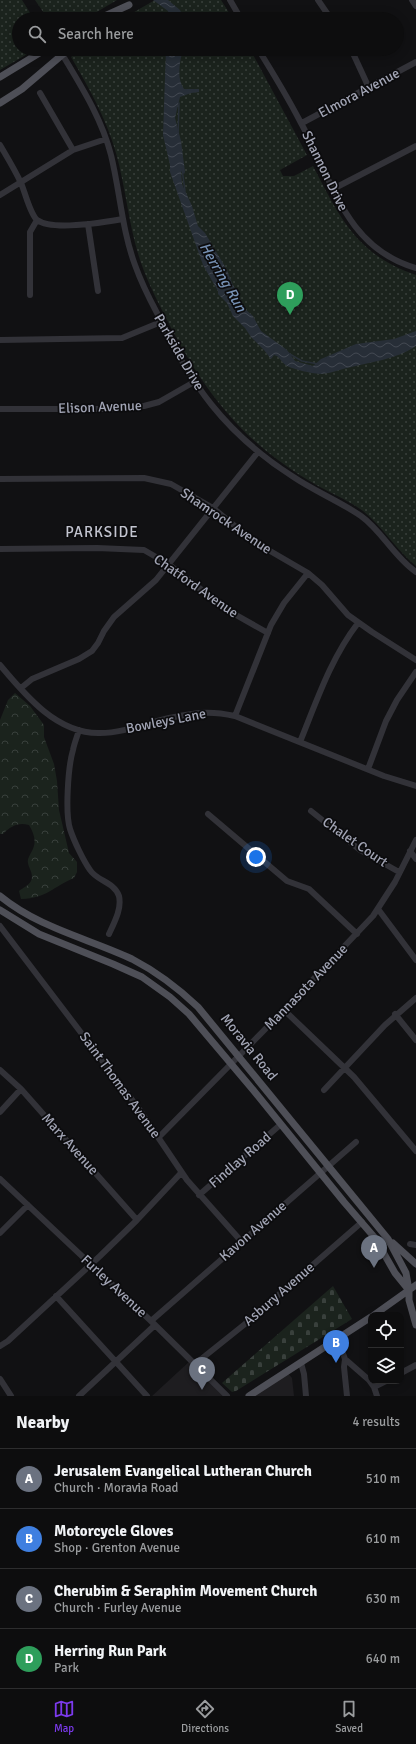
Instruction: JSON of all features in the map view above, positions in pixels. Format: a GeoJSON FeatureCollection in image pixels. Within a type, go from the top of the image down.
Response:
{"type":"FeatureCollection","features":[{"type":"Feature","properties":{"kind":"main road"},"geometry":{"type":"LineString","coordinates":[[112,12],[136,0]]}},
{"type":"Feature","properties":{"kind":"main road"},"geometry":{"type":"LineString","coordinates":[[118,12],[129,4]]}},
{"type":"Feature","properties":{"kind":"main road"},"geometry":{"type":"LineString","coordinates":[[0,77],[34,56]]}},
{"type":"Feature","properties":{"kind":"main road"},"geometry":{"type":"LineString","coordinates":[[0,103],[22,89],[56,56]]}},
{"type":"Feature","properties":{"kind":"main road","name":"Moravia Road"},"geometry":{"type":"LineString","coordinates":[[0,896],[44,924],[131,959],[168,980],[198,1007],[329,1165],[388,1239],[406,1274],[409,1300],[416,1325]]}},
{"type":"Feature","properties":{"kind":"main road","name":"Moravia Road"},"geometry":{"type":"LineString","coordinates":[[0,910],[39,934],[114,964],[153,985],[188,1014],[375,1238],[395,1273],[409,1290]]}},
{"type":"Feature","properties":{"kind":"main road"},"geometry":{"type":"LineString","coordinates":[[388,1239],[412,1263],[416,1264]]}},
{"type":"Feature","properties":{"kind":"main road"},"geometry":{"type":"LineString","coordinates":[[378,1312],[416,1285]]}},
{"type":"Feature","properties":{"kind":"main road"},"geometry":{"type":"LineString","coordinates":[[250,1396],[368,1319]]}},
{"type":"Feature","properties":{"kind":"street"},"geometry":{"type":"LineString","coordinates":[[230,0],[237,12]]}},
{"type":"Feature","properties":{"kind":"street"},"geometry":{"type":"LineString","coordinates":[[318,0],[326,12]]}},
{"type":"Feature","properties":{"kind":"street"},"geometry":{"type":"LineString","coordinates":[[412,0],[416,6]]}},
{"type":"Feature","properties":{"kind":"street","name":"Parkside Drive"},"geometry":{"type":"LineString","coordinates":[[62,56],[94,109],[106,139],[117,182],[129,246],[136,269],[160,322],[194,382],[218,413],[258,452],[292,476],[362,517],[381,535],[404,562],[416,572]]}},
{"type":"Feature","properties":{"kind":"street","name":"Shannon Drive"},"geometry":{"type":"LineString","coordinates":[[262,56],[302,123],[347,217],[363,236],[391,257],[416,268]]}},
{"type":"Feature","properties":{"kind":"street"},"geometry":{"type":"LineString","coordinates":[[354,56],[369,88]]}},
{"type":"Feature","properties":{"kind":"street","name":"Elmora Avenue"},"geometry":{"type":"LineString","coordinates":[[302,123],[416,62]]}},
{"type":"Feature","properties":{"kind":"street"},"geometry":{"type":"LineString","coordinates":[[40,92],[73,150]]}},
{"type":"Feature","properties":{"kind":"street"},"geometry":{"type":"LineString","coordinates":[[0,195],[73,150],[106,139]]}},
{"type":"Feature","properties":{"kind":"street"},"geometry":{"type":"LineString","coordinates":[[0,145],[21,182],[32,212],[37,220],[62,225],[88,224],[124,219]]}},
{"type":"Feature","properties":{"kind":"street"},"geometry":{"type":"LineString","coordinates":[[333,189],[416,146]]}},
{"type":"Feature","properties":{"kind":"street"},"geometry":{"type":"LineString","coordinates":[[30,295],[30,232],[37,220]]}},
{"type":"Feature","properties":{"kind":"street"},"geometry":{"type":"LineString","coordinates":[[88,224],[98,291]]}},
{"type":"Feature","properties":{"kind":"street"},"geometry":{"type":"LineString","coordinates":[[0,340],[122,338],[160,322]]}},
{"type":"Feature","properties":{"kind":"street","name":"Elison Avenue"},"geometry":{"type":"LineString","coordinates":[[0,409],[106,409],[144,406],[169,397],[194,382]]}},
{"type":"Feature","properties":{"kind":"street"},"geometry":{"type":"LineString","coordinates":[[21,688],[32,679],[87,655],[98,643],[114,617],[156,580],[258,452]]}},
{"type":"Feature","properties":{"kind":"street","name":"Shamrock Avenue"},"geometry":{"type":"LineString","coordinates":[[0,479],[144,478],[171,484],[213,508],[253,541],[308,573],[322,585],[348,615],[416,660]]}},
{"type":"Feature","properties":{"kind":"street","name":"Chatford Avenue"},"geometry":{"type":"LineString","coordinates":[[0,550],[135,549],[148,552],[168,564],[225,608],[268,633]]}},
{"type":"Feature","properties":{"kind":"street"},"geometry":{"type":"LineString","coordinates":[[235,716],[268,633],[284,603],[308,573]]}},
{"type":"Feature","properties":{"kind":"street"},"geometry":{"type":"LineString","coordinates":[[300,742],[332,664],[345,641],[358,623]]}},
{"type":"Feature","properties":{"kind":"street","name":"Bowleys Lane"},"geometry":{"type":"LineString","coordinates":[[0,665],[21,688],[56,720],[79,730],[93,733],[109,732],[200,712],[217,712],[235,716],[368,769],[416,786]]}},
{"type":"Feature","properties":{"kind":"street"},"geometry":{"type":"LineString","coordinates":[[368,769],[386,721],[397,700],[416,672]]}},
{"type":"Feature","properties":{"kind":"street"},"geometry":{"type":"LineString","coordinates":[[79,730],[72,751],[68,804],[69,824],[72,834],[89,869],[96,876],[112,886],[118,894],[118,910],[109,934]]}},
{"type":"Feature","properties":{"kind":"street","name":"Chalet Court"},"geometry":{"type":"LineString","coordinates":[[311,811],[360,850],[399,872]]}},
{"type":"Feature","properties":{"kind":"street"},"geometry":{"type":"LineString","coordinates":[[208,814],[287,881],[309,889],[356,934]]}},
{"type":"Feature","properties":{"kind":"street","name":"Mannasota Avenue"},"geometry":{"type":"LineString","coordinates":[[159,1137],[284,1010],[378,910],[416,840]]}},
{"type":"Feature","properties":{"kind":"street"},"geometry":{"type":"LineString","coordinates":[[410,851],[416,859]]}},
{"type":"Feature","properties":{"kind":"street"},"geometry":{"type":"LineString","coordinates":[[378,910],[416,960]]}},
{"type":"Feature","properties":{"kind":"street","name":"Saint Thomas Avenue"},"geometry":{"type":"LineString","coordinates":[[0,926],[159,1137],[181,1173],[241,1241]]}},
{"type":"Feature","properties":{"kind":"street"},"geometry":{"type":"LineString","coordinates":[[324,1090],[395,1014],[416,998]]}},
{"type":"Feature","properties":{"kind":"street"},"geometry":{"type":"LineString","coordinates":[[284,1010],[345,1068],[371,1096],[416,1151]]}},
{"type":"Feature","properties":{"kind":"street"},"geometry":{"type":"LineString","coordinates":[[395,1014],[416,1040]]}},
{"type":"Feature","properties":{"kind":"street","name":"Marx Avenue"},"geometry":{"type":"LineString","coordinates":[[0,1070],[21,1089],[137,1220]]}},
{"type":"Feature","properties":{"kind":"street"},"geometry":{"type":"LineString","coordinates":[[0,1112],[21,1089]]}},
{"type":"Feature","properties":{"kind":"street","name":"Findlay Road"},"geometry":{"type":"LineString","coordinates":[[199,1195],[280,1125]]}},
{"type":"Feature","properties":{"kind":"street","name":"Kavon Avenue"},"geometry":{"type":"LineString","coordinates":[[79,1396],[153,1323],[241,1241],[356,1142]]}},
{"type":"Feature","properties":{"kind":"street"},"geometry":{"type":"LineString","coordinates":[[0,1346],[8,1341],[137,1220],[181,1173]]}},
{"type":"Feature","properties":{"kind":"street","name":"Furley Avenue"},"geometry":{"type":"LineString","coordinates":[[0,1179],[153,1323],[227,1396]]}},
{"type":"Feature","properties":{"kind":"street"},"geometry":{"type":"LineString","coordinates":[[0,1233],[28,1205]]}},
{"type":"Feature","properties":{"kind":"street","name":"Asbury Avenue"},"geometry":{"type":"LineString","coordinates":[[195,1364],[245,1324],[362,1222]]}},
{"type":"Feature","properties":{"kind":"street"},"geometry":{"type":"LineString","coordinates":[[56,1296],[147,1396]]}},
{"type":"Feature","properties":{"kind":"street"},"geometry":{"type":"LineString","coordinates":[[338,1340],[345,1358],[369,1380],[377,1396]]}},
{"type":"Feature","properties":{"kind":"street"},"geometry":{"type":"LineString","coordinates":[[345,1358],[344,1367],[347,1396]]}},
{"type":"Feature","properties":{"kind":"street"},"geometry":{"type":"LineString","coordinates":[[301,1363],[304,1374],[306,1396]]}},
{"type":"Feature","properties":{"kind":"street"},"geometry":{"type":"LineString","coordinates":[[404,1371],[416,1365]]}},
{"type":"Feature","properties":{"kind":"street"},"geometry":{"type":"LineString","coordinates":[[0,1379],[11,1396]]}},
{"type":"Feature","properties":{"kind":"street"},"geometry":{"type":"LineString","coordinates":[[374,1388],[381,1384]]}},
{"type":"Feature","properties":{"kind":"shaded area"},"geometry":{"type":"Polygon","coordinates":[[[191,1360],[227,1396],[152,1396],[191,1360]]]}},
{"type":"Feature","properties":{"kind":"shaded area"},"geometry":{"type":"Polygon","coordinates":[[[287,1372],[292,1378],[294,1396],[249,1396],[287,1372]]]}},
{"type":"Feature","properties":{"kind":"green space"},"geometry":{"type":"Polygon","coordinates":[[[0,0],[22,0],[30,12],[12,12],[12,56],[24,56],[0,70],[0,0]]]}},
{"type":"Feature","properties":{"kind":"green space"},"geometry":{"type":"Polygon","coordinates":[[[35,0],[117,0],[97,12],[43,12],[35,0]]]}},
{"type":"Feature","properties":{"kind":"green space"},"geometry":{"type":"Polygon","coordinates":[[[155,0],[221,0],[229,12],[134,12],[155,0]]]}},
{"type":"Feature","properties":{"kind":"green space"},"geometry":{"type":"Polygon","coordinates":[[[254,56],[307,155],[280,170],[283,176],[294,176],[313,166],[332,202],[352,232],[379,257],[396,267],[416,275],[416,566],[363,511],[302,477],[260,446],[243,430],[213,396],[200,377],[177,338],[144,271],[131,227],[120,168],[112,140],[96,104],[71,57],[254,56]]]}},
{"type":"Feature","properties":{"kind":"green space"},"geometry":{"type":"Polygon","coordinates":[[[15,693],[30,706],[44,725],[44,737],[54,764],[59,810],[69,853],[77,862],[77,872],[74,878],[38,897],[21,899],[19,891],[29,884],[32,878],[28,858],[34,848],[35,841],[33,834],[29,825],[21,824],[15,825],[3,834],[0,834],[0,720],[8,700],[15,693]]]}},
{"type":"Feature","properties":{"kind":"green space"},"geometry":{"type":"Polygon","coordinates":[[[333,1286],[352,1319],[236,1391],[232,1392],[222,1383],[333,1286]]]}},
{"type":"Feature","properties":{"kind":"water"},"geometry":{"type":"Polygon","coordinates":[[[153,0],[168,0],[181,12],[168,11],[153,0]]]}},
{"type":"Feature","properties":{"kind":"water","name":"Herring Run"},"geometry":{"type":"Polygon","coordinates":[[[166,56],[182,56],[179,75],[184,89],[199,89],[199,92],[180,97],[175,118],[181,141],[185,172],[184,174],[181,171],[182,184],[192,206],[198,226],[205,233],[227,270],[246,310],[253,316],[261,331],[287,350],[295,361],[313,366],[321,359],[356,344],[394,339],[416,331],[416,346],[408,351],[382,360],[320,374],[287,366],[274,355],[271,359],[233,316],[227,303],[218,294],[218,291],[203,265],[170,172],[170,165],[163,135],[166,56]]]}},
{"type":"Feature","properties":{"kind":"waterway","name":"Herring Run"},"geometry":{"type":"LineString","coordinates":[[178,136],[179,103]]}},
{"type":"Feature","properties":{"kind":"waterway","name":"Herring Run"},"geometry":{"type":"LineString","coordinates":[[182,169],[185,191]]}},
{"type":"Feature","properties":{"kind":"waterway","name":"Herring Run"},"geometry":{"type":"LineString","coordinates":[[288,353],[302,361],[318,364]]}},
{"type":"Feature","properties":{"kind":"place","name":"Herring Run Park"},"geometry":{"type":"Point","coordinates":[290,315]}},
{"type":"Feature","properties":{"kind":"place","name":"Jerusalem Evangelical Lutheran Church"},"geometry":{"type":"Point","coordinates":[374,1268]}},
{"type":"Feature","properties":{"kind":"place","name":"Motorcycle Gloves"},"geometry":{"type":"Point","coordinates":[336,1363]}},
{"type":"Feature","properties":{"kind":"place","name":"Cherubim & Seraphim Movement Church"},"geometry":{"type":"Point","coordinates":[202,1390]}},
{"type":"Feature","properties":{"kind":"district","name":"PARKSIDE"},"geometry":{"type":"Point","coordinates":[102,532]}}]}
